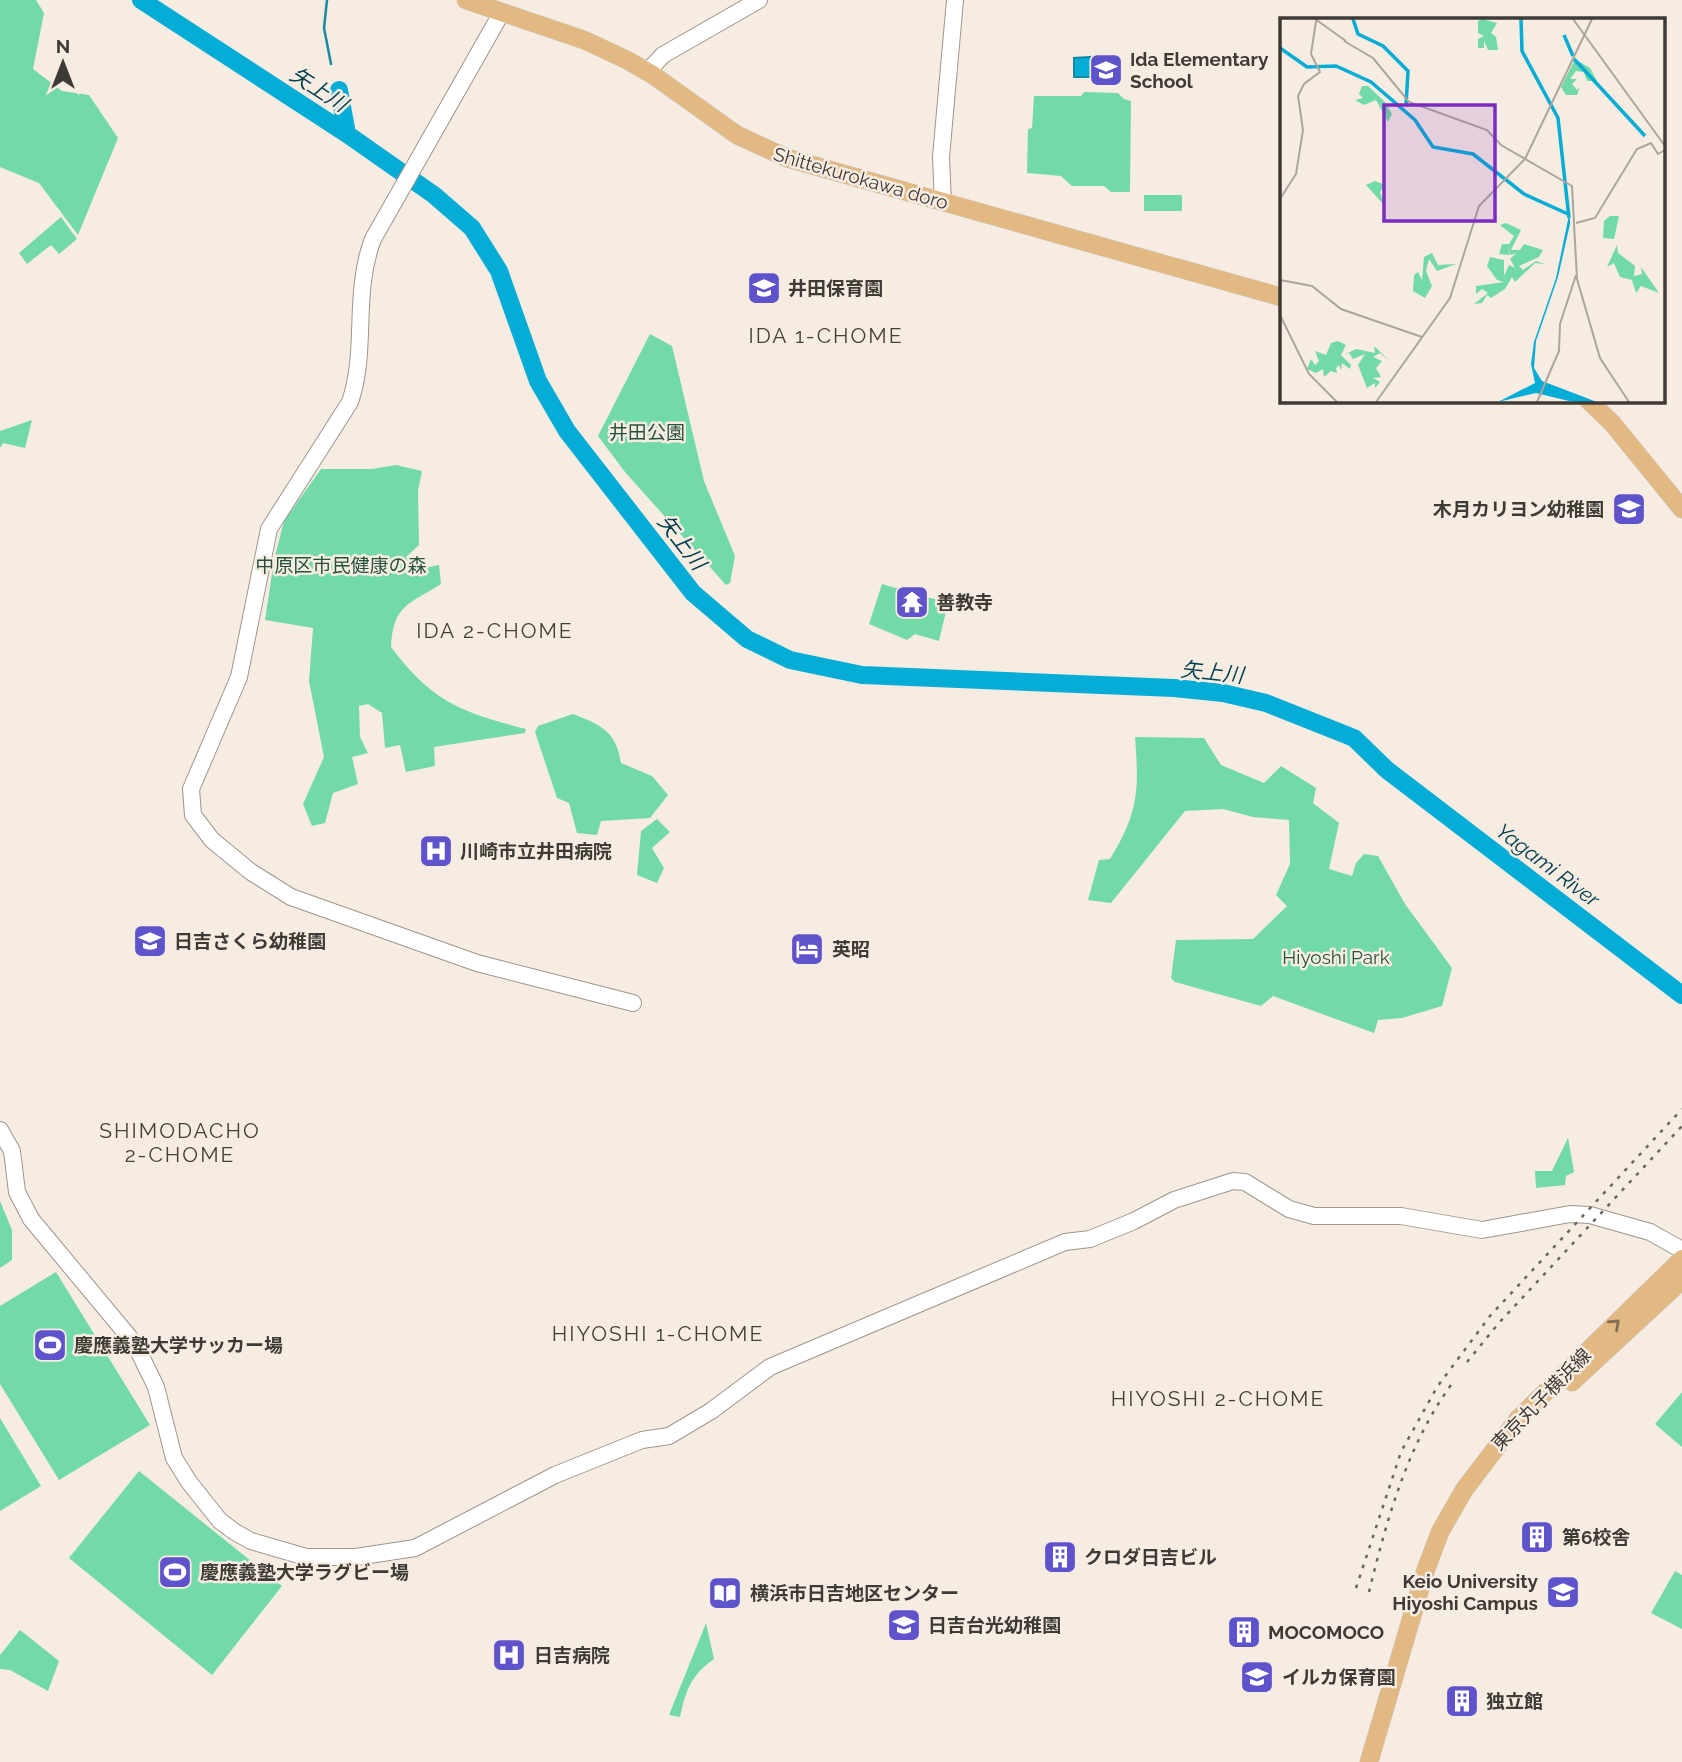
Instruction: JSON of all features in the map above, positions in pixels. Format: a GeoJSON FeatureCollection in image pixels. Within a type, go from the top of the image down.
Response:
{"type":"FeatureCollection","features":[{"type":"Feature","properties":{"kind":"main road","name":"Shittekurokawa doro"},"geometry":{"type":"LineString","coordinates":[[466,0],[583,40],[649,68]]}},
{"type":"Feature","properties":{"kind":"main road","name":"Shittekurokawa doro"},"geometry":{"type":"LineString","coordinates":[[483,0],[597,41],[649,68],[731,124],[763,142],[943,200],[1280,297]]}},
{"type":"Feature","properties":{"kind":"main road","name":"Shittekurokawa doro"},"geometry":{"type":"LineString","coordinates":[[943,200],[1280,292]]}},
{"type":"Feature","properties":{"kind":"main road"},"geometry":{"type":"LineString","coordinates":[[1590,402],[1620,432],[1682,509]]}},
{"type":"Feature","properties":{"kind":"main road"},"geometry":{"type":"LineString","coordinates":[[1598,402],[1627,432],[1682,499]]}},
{"type":"Feature","properties":{"kind":"main road","name":"東京丸子横浜線"},"geometry":{"type":"LineString","coordinates":[[1369,1762],[1424,1572],[1440,1532],[1464,1490],[1518,1419],[1682,1259]]}},
{"type":"Feature","properties":{"kind":"main road","name":"東京丸子横浜線"},"geometry":{"type":"LineString","coordinates":[[1382,1762],[1432,1583],[1467,1505],[1522,1431],[1682,1280]]}},
{"type":"Feature","properties":{"kind":"street"},"geometry":{"type":"LineString","coordinates":[[649,68],[663,55],[759,0]]}},
{"type":"Feature","properties":{"kind":"street"},"geometry":{"type":"LineString","coordinates":[[943,200],[941,157],[955,0]]}},
{"type":"Feature","properties":{"kind":"street"},"geometry":{"type":"LineString","coordinates":[[502,12],[402,185],[367,254],[359,303],[356,385],[350,402],[268,529],[239,677],[191,789],[193,815],[212,840],[251,872],[311,906],[477,963],[632,1003]]}},
{"type":"Feature","properties":{"kind":"street"},"geometry":{"type":"LineString","coordinates":[[0,1130],[12,1151],[17,1192],[31,1219],[135,1343],[156,1387],[174,1458],[189,1482],[220,1521],[235,1532],[251,1541],[306,1557],[356,1557],[415,1548],[555,1475],[642,1440],[669,1436],[710,1411],[770,1367],[1065,1242],[1090,1239],[1134,1222],[1174,1200],[1233,1181],[1245,1182],[1289,1209],[1314,1216],[1401,1216],[1482,1230],[1570,1214],[1590,1215],[1650,1232],[1682,1250]]}},
{"type":"Feature","properties":{"kind":"green space"},"geometry":{"type":"Polygon","coordinates":[[[0,0],[36,0],[44,13],[33,69],[62,91],[89,95],[118,138],[78,235],[39,183],[0,167],[0,0]]]}},
{"type":"Feature","properties":{"kind":"green space"},"geometry":{"type":"Polygon","coordinates":[[[1084,92],[1118,93],[1131,101],[1130,192],[1111,192],[1104,186],[1072,186],[1061,176],[1027,173],[1028,129],[1032,128],[1034,96],[1081,96],[1084,92]]]}},
{"type":"Feature","properties":{"kind":"green space"},"geometry":{"type":"Polygon","coordinates":[[[1144,195],[1182,195],[1182,211],[1144,211],[1144,195]]]}},
{"type":"Feature","properties":{"kind":"green space"},"geometry":{"type":"Polygon","coordinates":[[[61,217],[77,239],[59,254],[51,245],[27,264],[19,253],[61,217]]]}},
{"type":"Feature","properties":{"kind":"green space","name":"井田公園"},"geometry":{"type":"Polygon","coordinates":[[[650,334],[672,346],[704,481],[735,556],[730,583],[726,585],[625,472],[598,436],[650,334]]]}},
{"type":"Feature","properties":{"kind":"green space"},"geometry":{"type":"Polygon","coordinates":[[[32,420],[25,448],[3,443],[0,448],[0,431],[32,420]]]}},
{"type":"Feature","properties":{"kind":"green space","name":"中原区市民健康の森"},"geometry":{"type":"Polygon","coordinates":[[[396,465],[422,471],[418,491],[419,545],[406,557],[414,570],[439,565],[441,584],[412,601],[400,613],[392,633],[391,647],[420,681],[449,702],[483,717],[526,729],[525,733],[434,747],[435,766],[406,772],[400,745],[385,748],[382,713],[368,704],[359,706],[360,737],[368,753],[352,757],[358,784],[333,793],[325,823],[312,826],[303,804],[324,757],[309,681],[313,628],[265,620],[274,560],[284,521],[321,469],[372,469],[396,465]]]}},
{"type":"Feature","properties":{"kind":"green space"},"geometry":{"type":"Polygon","coordinates":[[[882,584],[948,603],[939,641],[915,634],[907,640],[869,624],[882,584]]]}},
{"type":"Feature","properties":{"kind":"green space"},"geometry":{"type":"Polygon","coordinates":[[[573,714],[606,731],[615,743],[621,763],[652,776],[668,795],[650,818],[601,821],[597,835],[577,833],[569,803],[557,798],[535,732],[538,726],[573,714]]]}},
{"type":"Feature","properties":{"kind":"green space","name":"Hiyoshi Park"},"geometry":{"type":"Polygon","coordinates":[[[1135,737],[1204,738],[1221,765],[1264,783],[1281,766],[1316,788],[1313,803],[1339,823],[1329,869],[1352,876],[1356,863],[1364,854],[1378,856],[1405,904],[1452,968],[1442,1006],[1402,1018],[1378,1020],[1374,1033],[1273,996],[1261,1006],[1175,982],[1171,978],[1176,940],[1253,939],[1287,906],[1276,895],[1290,864],[1289,820],[1253,817],[1223,809],[1185,811],[1111,903],[1088,900],[1099,860],[1110,859],[1132,814],[1137,772],[1135,737]]]}},
{"type":"Feature","properties":{"kind":"green space"},"geometry":{"type":"Polygon","coordinates":[[[657,819],[670,832],[652,848],[664,868],[657,883],[637,875],[641,831],[657,819]]]}},
{"type":"Feature","properties":{"kind":"green space"},"geometry":{"type":"Polygon","coordinates":[[[1568,1138],[1574,1172],[1566,1176],[1565,1185],[1536,1188],[1535,1171],[1552,1171],[1568,1138]]]}},
{"type":"Feature","properties":{"kind":"green space"},"geometry":{"type":"Polygon","coordinates":[[[0,1201],[12,1230],[12,1260],[0,1268],[0,1201]]]}},
{"type":"Feature","properties":{"kind":"green space","name":"慶應義塾大学サッカー場"},"geometry":{"type":"Polygon","coordinates":[[[56,1272],[150,1425],[59,1480],[0,1384],[0,1306],[56,1272]]]}},
{"type":"Feature","properties":{"kind":"green space"},"geometry":{"type":"Polygon","coordinates":[[[1682,1392],[1682,1447],[1655,1424],[1682,1392]]]}},
{"type":"Feature","properties":{"kind":"green space"},"geometry":{"type":"Polygon","coordinates":[[[0,1418],[41,1486],[0,1511],[0,1418]]]}},
{"type":"Feature","properties":{"kind":"green space","name":"慶應義塾大学ラグビー場"},"geometry":{"type":"Polygon","coordinates":[[[139,1471],[282,1586],[212,1675],[69,1558],[139,1471]]]}},
{"type":"Feature","properties":{"kind":"green space"},"geometry":{"type":"Polygon","coordinates":[[[1675,1571],[1682,1575],[1682,1629],[1651,1613],[1675,1571]]]}},
{"type":"Feature","properties":{"kind":"green space"},"geometry":{"type":"Polygon","coordinates":[[[706,1623],[714,1659],[700,1671],[691,1684],[680,1717],[669,1715],[706,1623]]]}},
{"type":"Feature","properties":{"kind":"green space"},"geometry":{"type":"Polygon","coordinates":[[[20,1630],[59,1661],[48,1691],[10,1670],[0,1669],[0,1655],[20,1630]]]}},
{"type":"Feature","properties":{"kind":"water"},"geometry":{"type":"Polygon","coordinates":[[[1110,57],[1110,77],[1074,77],[1074,58],[1110,57]]]}},
{"type":"Feature","properties":{"kind":"waterway","name":"矢上川"},"geometry":{"type":"LineString","coordinates":[[141,0],[347,134],[434,195],[472,228],[499,271],[538,381],[567,431],[693,593],[747,639],[790,660],[862,675],[1174,688],[1223,693],[1266,703],[1354,738],[1387,770],[1682,995]]}},
{"type":"Feature","properties":{"kind":"waterway"},"geometry":{"type":"LineString","coordinates":[[327,0],[324,28],[331,64]]}},
{"type":"Feature","properties":{"kind":"waterway"},"geometry":{"type":"LineString","coordinates":[[339,90],[347,134]]}},
{"type":"Feature","properties":{"kind":"railway"},"geometry":{"type":"LineString","coordinates":[[1356,1588],[1401,1452],[1437,1387],[1490,1316],[1682,1109]]}},
{"type":"Feature","properties":{"kind":"railway"},"geometry":{"type":"LineString","coordinates":[[1467,1362],[1498,1324],[1682,1126]]}},
{"type":"Feature","properties":{"kind":"railway"},"geometry":{"type":"LineString","coordinates":[[1369,1592],[1383,1537],[1410,1458],[1451,1385]]}},
{"type":"Feature","properties":{"kind":"place","name":"Ida Elementary School"},"geometry":{"type":"Point","coordinates":[1106,70]}},
{"type":"Feature","properties":{"kind":"place","name":"井田保育園"},"geometry":{"type":"Point","coordinates":[764,288]}},
{"type":"Feature","properties":{"kind":"place","name":"木月カリヨン幼稚園"},"geometry":{"type":"Point","coordinates":[1629,509]}},
{"type":"Feature","properties":{"kind":"place","name":"善教寺"},"geometry":{"type":"Point","coordinates":[912,602]}},
{"type":"Feature","properties":{"kind":"place","name":"川崎市立井田病院"},"geometry":{"type":"Point","coordinates":[436,851]}},
{"type":"Feature","properties":{"kind":"place","name":"日吉さくら幼稚園"},"geometry":{"type":"Point","coordinates":[150,941]}},
{"type":"Feature","properties":{"kind":"place","name":"英昭"},"geometry":{"type":"Point","coordinates":[807,949]}},
{"type":"Feature","properties":{"kind":"place","name":"慶應義塾大学サッカー場"},"geometry":{"type":"Point","coordinates":[50,1345]}},
{"type":"Feature","properties":{"kind":"place","name":"第6校舎"},"geometry":{"type":"Point","coordinates":[1537,1537]}},
{"type":"Feature","properties":{"kind":"place","name":"クロダ日吉ビル"},"geometry":{"type":"Point","coordinates":[1060,1557]}},
{"type":"Feature","properties":{"kind":"place","name":"慶應義塾大学ラグビー場"},"geometry":{"type":"Point","coordinates":[175,1572]}},
{"type":"Feature","properties":{"kind":"place","name":"Keio University Hiyoshi Campus"},"geometry":{"type":"Point","coordinates":[1563,1592]}},
{"type":"Feature","properties":{"kind":"place","name":"横浜市日吉地区センター"},"geometry":{"type":"Point","coordinates":[725,1593]}},
{"type":"Feature","properties":{"kind":"place","name":"日吉台光幼稚園"},"geometry":{"type":"Point","coordinates":[904,1625]}},
{"type":"Feature","properties":{"kind":"place","name":"MOCOMOCO"},"geometry":{"type":"Point","coordinates":[1244,1632]}},
{"type":"Feature","properties":{"kind":"place","name":"日吉病院"},"geometry":{"type":"Point","coordinates":[509,1655]}},
{"type":"Feature","properties":{"kind":"place","name":"イルカ保育園"},"geometry":{"type":"Point","coordinates":[1257,1677]}},
{"type":"Feature","properties":{"kind":"place","name":"独立館"},"geometry":{"type":"Point","coordinates":[1462,1701]}},
{"type":"Feature","properties":{"kind":"district","name":"IDA 1-CHOME"},"geometry":{"type":"Point","coordinates":[826,335]}},
{"type":"Feature","properties":{"kind":"district","name":"IDA 2-CHOME"},"geometry":{"type":"Point","coordinates":[495,630]}},
{"type":"Feature","properties":{"kind":"district","name":"SHIMODACHO 2-CHOME"},"geometry":{"type":"Point","coordinates":[180,1142]}},
{"type":"Feature","properties":{"kind":"district","name":"HIYOSHI 1-CHOME"},"geometry":{"type":"Point","coordinates":[658,1333]}},
{"type":"Feature","properties":{"kind":"district","name":"HIYOSHI 2-CHOME"},"geometry":{"type":"Point","coordinates":[1218,1398]}},
{"type":"Feature","properties":{"kind":"water label","name":"Yagami River"},"geometry":{"type":"Point","coordinates":[1548,865]}}]}
